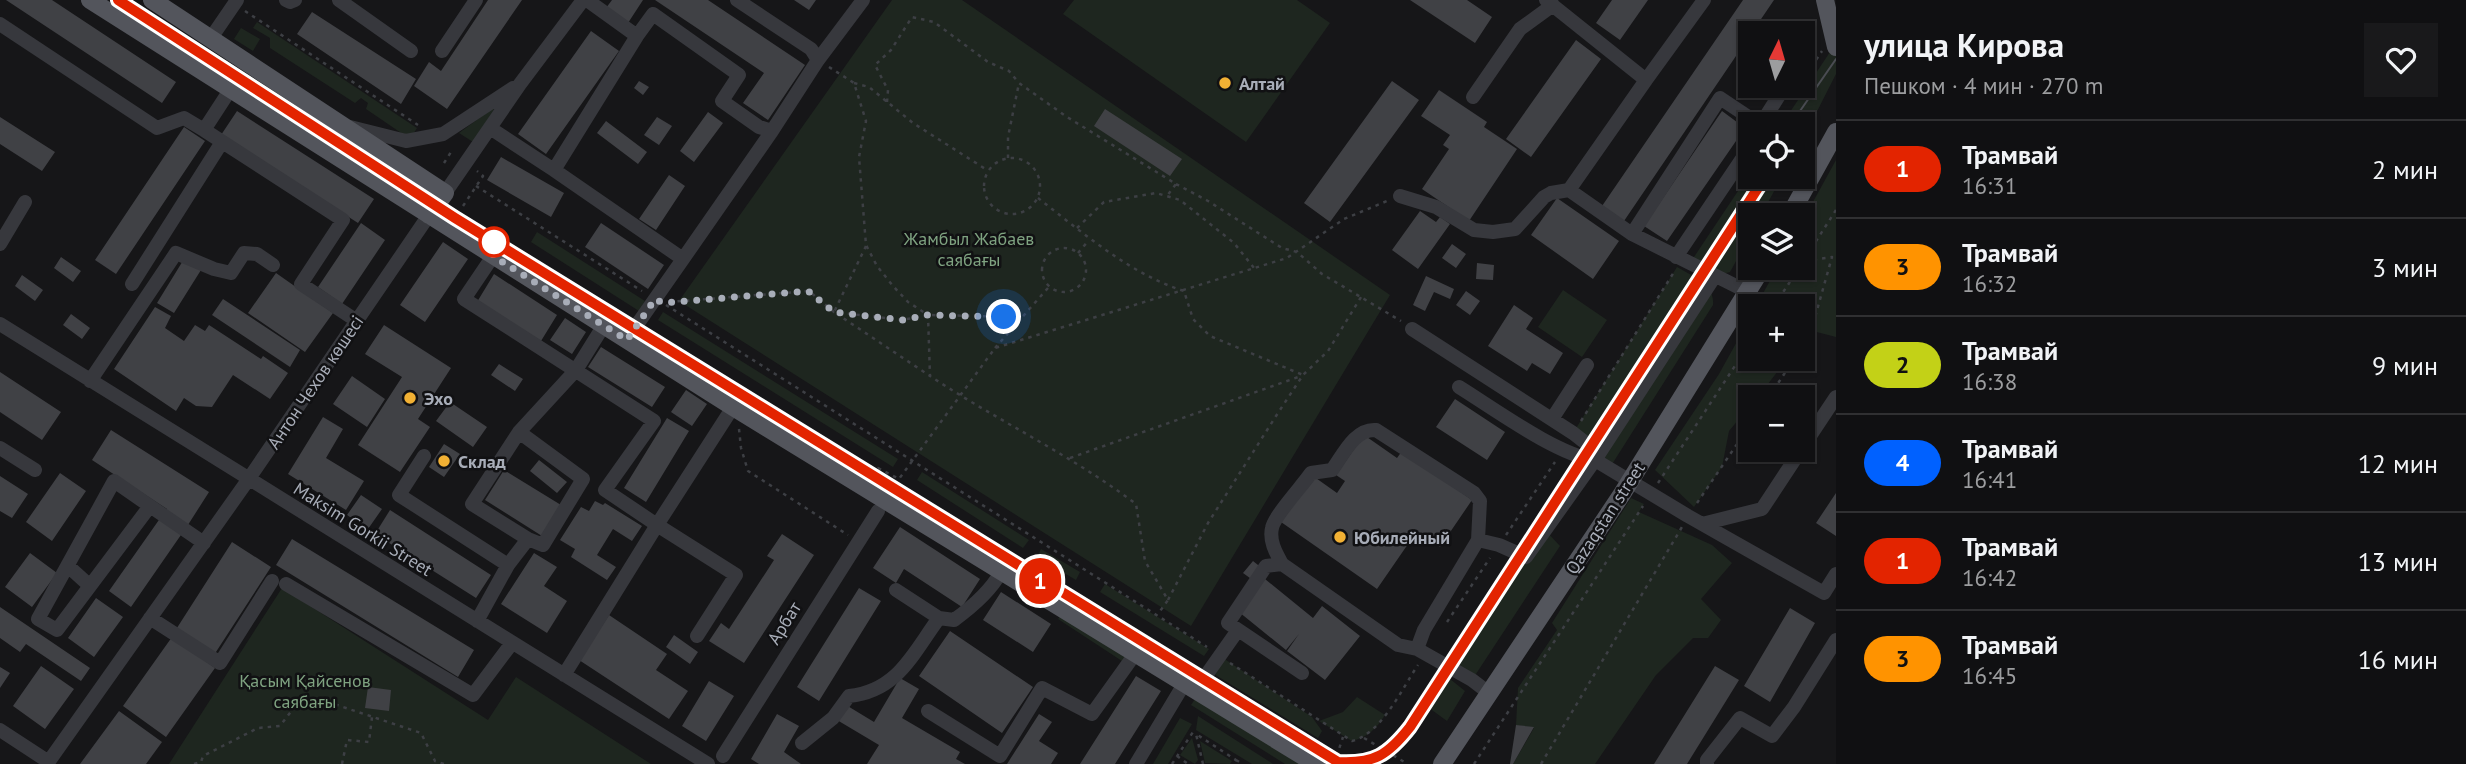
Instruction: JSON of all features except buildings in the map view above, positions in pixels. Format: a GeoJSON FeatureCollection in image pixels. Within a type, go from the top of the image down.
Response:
{"type":"FeatureCollection","features":[{"type":"Feature","properties":{"kind":"main road"},"geometry":{"type":"LineString","coordinates":[[90,0],[733,407],[1316,764]]}},
{"type":"Feature","properties":{"kind":"main road"},"geometry":{"type":"LineString","coordinates":[[152,0],[445,193]]}},
{"type":"Feature","properties":{"kind":"main road"},"geometry":{"type":"LineString","coordinates":[[1825,0],[1830,48]]}},
{"type":"Feature","properties":{"kind":"main road"},"geometry":{"type":"LineString","coordinates":[[1797,203],[1836,132]]}},
{"type":"Feature","properties":{"kind":"main road"},"geometry":{"type":"LineString","coordinates":[[1817,168],[1836,153]]}},
{"type":"Feature","properties":{"kind":"main road","name":"Антон Чехов көшесі"},"geometry":{"type":"LineString","coordinates":[[429,215],[445,193]]}},
{"type":"Feature","properties":{"kind":"main road","name":"Qazaqstan street"},"geometry":{"type":"LineString","coordinates":[[1442,764],[1630,482],[1755,280]]}},
{"type":"Feature","properties":{"kind":"street"},"geometry":{"type":"LineString","coordinates":[[286,0],[295,0]]}},
{"type":"Feature","properties":{"kind":"street"},"geometry":{"type":"LineString","coordinates":[[339,0],[411,51]]}},
{"type":"Feature","properties":{"kind":"street"},"geometry":{"type":"LineString","coordinates":[[442,51],[476,0]]}},
{"type":"Feature","properties":{"kind":"street"},"geometry":{"type":"LineString","coordinates":[[585,0],[637,36]]}},
{"type":"Feature","properties":{"kind":"street","name":"Антон Чехов көшесі"},"geometry":{"type":"LineString","coordinates":[[445,193],[520,83],[585,0]]}},
{"type":"Feature","properties":{"kind":"street"},"geometry":{"type":"LineString","coordinates":[[737,0],[811,49],[818,60]]}},
{"type":"Feature","properties":{"kind":"street"},"geometry":{"type":"LineString","coordinates":[[627,340],[818,60],[863,0]]}},
{"type":"Feature","properties":{"kind":"street"},"geometry":{"type":"LineString","coordinates":[[1569,190],[1703,0]]}},
{"type":"Feature","properties":{"kind":"street"},"geometry":{"type":"LineString","coordinates":[[211,38],[236,2]]}},
{"type":"Feature","properties":{"kind":"street"},"geometry":{"type":"LineString","coordinates":[[1473,97],[1520,29],[1549,3],[1646,80]]}},
{"type":"Feature","properties":{"kind":"street"},"geometry":{"type":"LineString","coordinates":[[554,170],[653,14],[740,75],[722,102],[758,127],[772,131]]}},
{"type":"Feature","properties":{"kind":"street"},"geometry":{"type":"LineString","coordinates":[[0,24],[157,128],[184,118],[343,220],[301,284],[357,321]]}},
{"type":"Feature","properties":{"kind":"street"},"geometry":{"type":"LineString","coordinates":[[342,126],[406,141],[443,134],[520,83]]}},
{"type":"Feature","properties":{"kind":"street"},"geometry":{"type":"LineString","coordinates":[[204,130],[230,90]]}},
{"type":"Feature","properties":{"kind":"street"},"geometry":{"type":"LineString","coordinates":[[1632,234],[1720,98],[1742,112]]}},
{"type":"Feature","properties":{"kind":"street"},"geometry":{"type":"LineString","coordinates":[[490,128],[683,258]]}},
{"type":"Feature","properties":{"kind":"street"},"geometry":{"type":"LineString","coordinates":[[132,284],[222,142]]}},
{"type":"Feature","properties":{"kind":"street"},"geometry":{"type":"LineString","coordinates":[[1679,258],[1738,166]]}},
{"type":"Feature","properties":{"kind":"street"},"geometry":{"type":"LineString","coordinates":[[1400,196],[1436,207],[1474,230],[1493,232],[1515,229],[1544,197],[1569,190],[1632,234],[1748,292]]}},
{"type":"Feature","properties":{"kind":"street"},"geometry":{"type":"LineString","coordinates":[[0,244],[26,202]]}},
{"type":"Feature","properties":{"kind":"street","name":"Антон Чехов көшесі"},"geometry":{"type":"LineString","coordinates":[[48,763],[248,480],[429,215]]}},
{"type":"Feature","properties":{"kind":"street"},"geometry":{"type":"LineString","coordinates":[[90,381],[176,253],[214,269],[232,272],[244,253],[257,254],[273,265]]}},
{"type":"Feature","properties":{"kind":"street"},"geometry":{"type":"LineString","coordinates":[[493,256],[464,299],[654,421],[605,490],[736,575],[697,636]]}},
{"type":"Feature","properties":{"kind":"street"},"geometry":{"type":"LineString","coordinates":[[1478,540],[1499,545],[1527,557],[1595,460],[1715,276]]}},
{"type":"Feature","properties":{"kind":"street","name":"Maksim Gorkii Street"},"geometry":{"type":"LineString","coordinates":[[0,324],[708,764]]}},
{"type":"Feature","properties":{"kind":"street"},"geometry":{"type":"LineString","coordinates":[[519,432],[583,479],[542,545],[472,504],[519,432],[576,370],[604,325]]}},
{"type":"Feature","properties":{"kind":"street"},"geometry":{"type":"LineString","coordinates":[[1412,329],[1573,433],[1587,444],[1595,460]]}},
{"type":"Feature","properties":{"kind":"street"},"geometry":{"type":"LineString","coordinates":[[1552,419],[1587,365]]}},
{"type":"Feature","properties":{"kind":"street"},"geometry":{"type":"LineString","coordinates":[[1459,387],[1562,450],[1595,460],[1830,597],[1836,574]]}},
{"type":"Feature","properties":{"kind":"street"},"geometry":{"type":"LineString","coordinates":[[1815,429],[1836,397]]}},
{"type":"Feature","properties":{"kind":"street"},"geometry":{"type":"LineString","coordinates":[[564,675],[733,407]]}},
{"type":"Feature","properties":{"kind":"street"},"geometry":{"type":"LineString","coordinates":[[1422,651],[1424,630],[1478,540],[1480,501],[1474,493],[1376,430],[1369,429],[1360,432],[1332,470],[1311,474],[1272,525],[1271,537],[1282,564],[1398,645],[1422,651],[1489,693]]}},
{"type":"Feature","properties":{"kind":"street"},"geometry":{"type":"LineString","coordinates":[[0,448],[35,470]]}},
{"type":"Feature","properties":{"kind":"street"},"geometry":{"type":"LineString","coordinates":[[424,456],[399,495],[509,565]]}},
{"type":"Feature","properties":{"kind":"street"},"geometry":{"type":"LineString","coordinates":[[1702,524],[1762,509],[1793,462]]}},
{"type":"Feature","properties":{"kind":"street"},"geometry":{"type":"LineString","coordinates":[[150,506],[57,630],[38,619],[114,481],[204,543]]}},
{"type":"Feature","properties":{"kind":"street","name":"Арбат"},"geometry":{"type":"LineString","coordinates":[[723,756],[878,511]]}},
{"type":"Feature","properties":{"kind":"street"},"geometry":{"type":"LineString","coordinates":[[477,621],[509,565],[528,539]]}},
{"type":"Feature","properties":{"kind":"street"},"geometry":{"type":"LineString","coordinates":[[1282,564],[1266,566],[1228,623],[1302,673]]}},
{"type":"Feature","properties":{"kind":"street"},"geometry":{"type":"LineString","coordinates":[[68,566],[90,586]]}},
{"type":"Feature","properties":{"kind":"street"},"geometry":{"type":"LineString","coordinates":[[896,590],[939,618],[954,620],[995,583],[1001,572]]}},
{"type":"Feature","properties":{"kind":"street"},"geometry":{"type":"LineString","coordinates":[[150,618],[220,663],[279,582],[473,695],[512,643]]}},
{"type":"Feature","properties":{"kind":"street"},"geometry":{"type":"LineString","coordinates":[[802,743],[833,718],[849,696],[868,694],[887,685],[901,672],[939,618]]}},
{"type":"Feature","properties":{"kind":"street"},"geometry":{"type":"LineString","coordinates":[[1136,764],[1189,688],[1220,656],[1238,630]]}},
{"type":"Feature","properties":{"kind":"street"},"geometry":{"type":"LineString","coordinates":[[1707,764],[1707,760],[1740,718],[1772,736],[1794,707],[1836,640]]}},
{"type":"Feature","properties":{"kind":"street"},"geometry":{"type":"LineString","coordinates":[[928,711],[997,760],[1042,688],[1092,714],[1136,654]]}},
{"type":"Feature","properties":{"kind":"street"},"geometry":{"type":"LineString","coordinates":[[0,730],[48,763]]}},
{"type":"Feature","properties":{"kind":"path"},"geometry":{"type":"LineString","coordinates":[[236,2],[423,128]]}},
{"type":"Feature","properties":{"kind":"path"},"geometry":{"type":"LineString","coordinates":[[887,102],[888,90],[875,65],[891,50],[912,16],[934,22],[988,62],[1009,71],[1019,83],[1067,117],[1282,248],[1297,252],[1322,274],[1395,316],[1412,329]]}},
{"type":"Feature","properties":{"kind":"path"},"geometry":{"type":"LineString","coordinates":[[1815,65],[1830,48]]}},
{"type":"Feature","properties":{"kind":"path"},"geometry":{"type":"LineString","coordinates":[[818,60],[854,83],[869,87],[913,123],[987,170]]}},
{"type":"Feature","properties":{"kind":"path"},"geometry":{"type":"LineString","coordinates":[[854,83],[866,121],[859,157],[866,245],[877,267],[893,286],[908,302],[928,315]]}},
{"type":"Feature","properties":{"kind":"path"},"geometry":{"type":"LineString","coordinates":[[1008,158],[1019,83]]}},
{"type":"Feature","properties":{"kind":"path"},"geometry":{"type":"LineString","coordinates":[[444,163],[451,152],[459,158]]}},
{"type":"Feature","properties":{"kind":"path"},"geometry":{"type":"LineString","coordinates":[[1008,158],[1025,160],[1034,167],[1039,176],[1041,187],[1038,198],[1031,207],[1021,213],[998,211],[989,204],[984,193],[983,181],[987,170],[995,163],[1008,158]]}},
{"type":"Feature","properties":{"kind":"path"},"geometry":{"type":"LineString","coordinates":[[463,206],[483,176],[477,172]]}},
{"type":"Feature","properties":{"kind":"path"},"geometry":{"type":"LineString","coordinates":[[1167,196],[1176,184]]}},
{"type":"Feature","properties":{"kind":"path"},"geometry":{"type":"LineString","coordinates":[[476,186],[655,299]]}},
{"type":"Feature","properties":{"kind":"path"},"geometry":{"type":"LineString","coordinates":[[1077,228],[1104,202],[1156,193],[1180,200],[1234,243],[1255,268]]}},
{"type":"Feature","properties":{"kind":"path"},"geometry":{"type":"LineString","coordinates":[[995,348],[1184,292],[1287,258],[1344,219],[1400,196]]}},
{"type":"Feature","properties":{"kind":"path"},"geometry":{"type":"LineString","coordinates":[[1038,198],[1090,239],[1159,283],[1184,292]]}},
{"type":"Feature","properties":{"kind":"path"},"geometry":{"type":"LineString","coordinates":[[1815,243],[1836,210]]}},
{"type":"Feature","properties":{"kind":"path"},"geometry":{"type":"LineString","coordinates":[[1078,253],[1090,239]]}},
{"type":"Feature","properties":{"kind":"path"},"geometry":{"type":"LineString","coordinates":[[834,312],[866,245]]}},
{"type":"Feature","properties":{"kind":"path"},"geometry":{"type":"LineString","coordinates":[[1060,247],[1073,249],[1083,257],[1086,269],[1083,282],[1073,290],[1061,292],[1049,287],[1042,276],[1042,264],[1048,253],[1060,247]]}},
{"type":"Feature","properties":{"kind":"path"},"geometry":{"type":"LineString","coordinates":[[1815,260],[1834,257],[1815,319]]}},
{"type":"Feature","properties":{"kind":"path"},"geometry":{"type":"LineString","coordinates":[[1573,433],[1679,258]]}},
{"type":"Feature","properties":{"kind":"path"},"geometry":{"type":"LineString","coordinates":[[871,478],[878,468],[899,479],[995,348],[1049,287]]}},
{"type":"Feature","properties":{"kind":"path"},"geometry":{"type":"LineString","coordinates":[[1168,600],[1145,561],[1136,504],[1070,458],[959,396],[834,312],[808,291],[663,303],[912,463],[1158,614],[1343,737],[1352,741],[1364,738],[1375,729],[1422,651]]}},
{"type":"Feature","properties":{"kind":"path"},"geometry":{"type":"LineString","coordinates":[[1184,292],[1193,318],[1210,336],[1303,376]]}},
{"type":"Feature","properties":{"kind":"path"},"geometry":{"type":"LineString","coordinates":[[1158,614],[1208,523],[1303,376],[1328,351],[1361,297]]}},
{"type":"Feature","properties":{"kind":"path"},"geometry":{"type":"LineString","coordinates":[[834,312],[902,320],[928,315],[1023,317]]}},
{"type":"Feature","properties":{"kind":"path"},"geometry":{"type":"LineString","coordinates":[[928,315],[930,376]]}},
{"type":"Feature","properties":{"kind":"path"},"geometry":{"type":"LineString","coordinates":[[1474,764],[1738,361]]}},
{"type":"Feature","properties":{"kind":"path"},"geometry":{"type":"LineString","coordinates":[[1070,458],[1303,376]]}},
{"type":"Feature","properties":{"kind":"path"},"geometry":{"type":"LineString","coordinates":[[739,426],[741,448],[748,471],[859,542]]}},
{"type":"Feature","properties":{"kind":"path"},"geometry":{"type":"LineString","coordinates":[[1541,764],[1688,516],[1738,443]]}},
{"type":"Feature","properties":{"kind":"path"},"geometry":{"type":"LineString","coordinates":[[1441,632],[1562,450]]}},
{"type":"Feature","properties":{"kind":"path"},"geometry":{"type":"LineString","coordinates":[[194,764],[258,727],[280,726],[293,709],[334,704],[421,733],[435,761],[444,764]]}},
{"type":"Feature","properties":{"kind":"path"},"geometry":{"type":"LineString","coordinates":[[342,764],[347,740],[369,742],[372,717]]}},
{"type":"Feature","properties":{"kind":"path"},"geometry":{"type":"LineString","coordinates":[[1172,764],[1193,732],[1196,733]]}},
{"type":"Feature","properties":{"kind":"path"},"geometry":{"type":"LineString","coordinates":[[1196,733],[1243,764]]}},
{"type":"Feature","properties":{"kind":"path"},"geometry":{"type":"LineString","coordinates":[[1196,733],[1203,764]]}},
{"type":"Feature","properties":{"kind":"path"},"geometry":{"type":"LineString","coordinates":[[1334,764],[1343,737]]}},
{"type":"Feature","properties":{"kind":"path"},"geometry":{"type":"LineString","coordinates":[[1364,738],[1406,763]]}},
{"type":"Feature","properties":{"kind":"path"},"geometry":{"type":"LineString","coordinates":[[1177,756],[1188,764]]}},
{"type":"Feature","properties":{"kind":"path"},"geometry":{"type":"LineString","coordinates":[[1234,764],[1236,760]]}},
{"type":"Feature","properties":{"kind":"green space","name":"Жамбыл Жабаев саябағы"},"geometry":{"type":"Polygon","coordinates":[[[892,0],[962,0],[1390,295],[1191,626],[679,301],[892,0]]]}},
{"type":"Feature","properties":{"kind":"green space","name":"Алтай"},"geometry":{"type":"Polygon","coordinates":[[[1074,0],[1297,0],[1330,23],[1246,142],[1063,14],[1074,0]]]}},
{"type":"Feature","properties":{"kind":"green space"},"geometry":{"type":"Polygon","coordinates":[[[257,22],[417,128],[410,139],[366,109],[368,103],[361,98],[355,103],[270,48],[270,38],[253,28],[257,22]]]}},
{"type":"Feature","properties":{"kind":"green space"},"geometry":{"type":"Polygon","coordinates":[[[241,28],[260,39],[253,51],[234,39],[241,28]]]}},
{"type":"Feature","properties":{"kind":"green space"},"geometry":{"type":"Polygon","coordinates":[[[1834,46],[1836,74],[1815,115],[1815,112],[1790,112],[1799,98],[1815,98],[1815,74],[1834,46]]]}},
{"type":"Feature","properties":{"kind":"green space"},"geometry":{"type":"Polygon","coordinates":[[[497,105],[473,142],[459,133],[497,105]]]}},
{"type":"Feature","properties":{"kind":"green space"},"geometry":{"type":"Polygon","coordinates":[[[1836,160],[1836,337],[1815,332],[1815,294],[1763,294],[1770,280],[1815,280],[1815,203],[1812,203],[1836,160]]]}},
{"type":"Feature","properties":{"kind":"green space"},"geometry":{"type":"Polygon","coordinates":[[[1739,189],[1775,189],[1768,203],[1738,203],[1738,258],[1730,272],[1715,276],[1690,263],[1739,189]]]}},
{"type":"Feature","properties":{"kind":"green space"},"geometry":{"type":"Polygon","coordinates":[[[537,232],[645,301],[639,311],[531,242],[537,232]]]}},
{"type":"Feature","properties":{"kind":"green space"},"geometry":{"type":"Polygon","coordinates":[[[1677,267],[1707,286],[1713,298],[1713,305],[1609,469],[1573,433],[1677,267]]]}},
{"type":"Feature","properties":{"kind":"green space"},"geometry":{"type":"Polygon","coordinates":[[[1563,290],[1607,320],[1582,357],[1538,327],[1563,290]]]}},
{"type":"Feature","properties":{"kind":"green space"},"geometry":{"type":"Polygon","coordinates":[[[663,312],[898,459],[893,467],[658,320],[663,312]]]}},
{"type":"Feature","properties":{"kind":"green space"},"geometry":{"type":"Polygon","coordinates":[[[1738,340],[1738,371],[1778,371],[1767,385],[1738,385],[1738,420],[1729,431],[1722,467],[1694,507],[1655,470],[1719,374],[1738,340]]]}},
{"type":"Feature","properties":{"kind":"green space"},"geometry":{"type":"Polygon","coordinates":[[[922,472],[1029,540],[1023,548],[917,480],[922,472]]]}},
{"type":"Feature","properties":{"kind":"green space"},"geometry":{"type":"Polygon","coordinates":[[[1631,498],[1644,504],[1639,512],[1712,545],[1732,563],[1701,599],[1721,620],[1708,638],[1693,638],[1656,675],[1595,764],[1513,764],[1534,728],[1516,725],[1518,688],[1557,630],[1552,623],[1631,498]]]}},
{"type":"Feature","properties":{"kind":"green space"},"geometry":{"type":"Polygon","coordinates":[[[1545,530],[1560,546],[1472,680],[1450,667],[1522,555],[1545,530]]]}},
{"type":"Feature","properties":{"kind":"green space"},"geometry":{"type":"Polygon","coordinates":[[[1041,549],[1080,572],[1076,580],[1037,557],[1041,549]]]}},
{"type":"Feature","properties":{"kind":"green space"},"geometry":{"type":"Polygon","coordinates":[[[1105,584],[1209,649],[1204,656],[1100,592],[1105,584]]]}},
{"type":"Feature","properties":{"kind":"green space","name":"Қасым Қайсенов саябағы"},"geometry":{"type":"Polygon","coordinates":[[[282,588],[488,720],[516,677],[651,764],[169,764],[282,588]]]}},
{"type":"Feature","properties":{"kind":"green space"},"geometry":{"type":"Polygon","coordinates":[[[1063,612],[1130,654],[1125,663],[1058,619],[1063,612]]]}},
{"type":"Feature","properties":{"kind":"green space"},"geometry":{"type":"Polygon","coordinates":[[[1220,656],[1312,717],[1322,731],[1318,738],[1209,671],[1220,656]]]}},
{"type":"Feature","properties":{"kind":"green space"},"geometry":{"type":"Polygon","coordinates":[[[1445,675],[1465,691],[1447,721],[1425,705],[1445,675]]]}},
{"type":"Feature","properties":{"kind":"green space"},"geometry":{"type":"Polygon","coordinates":[[[1197,696],[1307,764],[1285,764],[1191,705],[1197,696]]]}},
{"type":"Feature","properties":{"kind":"green space"},"geometry":{"type":"Polygon","coordinates":[[[1357,697],[1385,715],[1367,735],[1352,741],[1319,721],[1343,712],[1357,697]]]}},
{"type":"Feature","properties":{"kind":"green space"},"geometry":{"type":"Polygon","coordinates":[[[1198,716],[1273,764],[1252,764],[1196,730],[1198,716]]]}},
{"type":"Feature","properties":{"kind":"green space"},"geometry":{"type":"Polygon","coordinates":[[[1180,718],[1192,724],[1168,764],[1153,764],[1180,718]]]}},
{"type":"Feature","properties":{"kind":"green space"},"geometry":{"type":"Polygon","coordinates":[[[1192,738],[1198,760],[1195,764],[1180,755],[1192,738]]]}},
{"type":"Feature","properties":{"kind":"green space"},"geometry":{"type":"Polygon","coordinates":[[[1200,741],[1232,761],[1230,764],[1205,763],[1200,741]]]}},
{"type":"Feature","properties":{"kind":"tram line"},"geometry":{"type":"LineString","coordinates":[[118,0],[455,218],[1337,762],[1361,761],[1379,756],[1395,745],[1411,728],[1757,189]]}},
{"type":"Feature","properties":{"kind":"tram line","name":"1"},"geometry":{"type":"LineString","coordinates":[[118,0],[455,218],[1338,762],[1358,763],[1377,758],[1394,748],[1410,727],[1757,189]]}},
{"type":"Feature","properties":{"kind":"tram line"},"geometry":{"type":"LineString","coordinates":[[1799,112],[1836,59]]}},
{"type":"Feature","properties":{"kind":"place","name":"Алтай"},"geometry":{"type":"Point","coordinates":[1225,83]}},
{"type":"Feature","properties":{"kind":"place","name":"Эхо"},"geometry":{"type":"Point","coordinates":[410,398]}},
{"type":"Feature","properties":{"kind":"place","name":"Склад"},"geometry":{"type":"Point","coordinates":[444,461]}},
{"type":"Feature","properties":{"kind":"place","name":"Юбилейный"},"geometry":{"type":"Point","coordinates":[1340,537]}},
{"type":"Feature","properties":{"kind":"route"},"geometry":{"type":"LineString","coordinates":[[494,242],[493,256],[627,340],[655,299],[663,303],[808,291],[834,312],[902,320],[928,315],[1004,317]]}}]}
